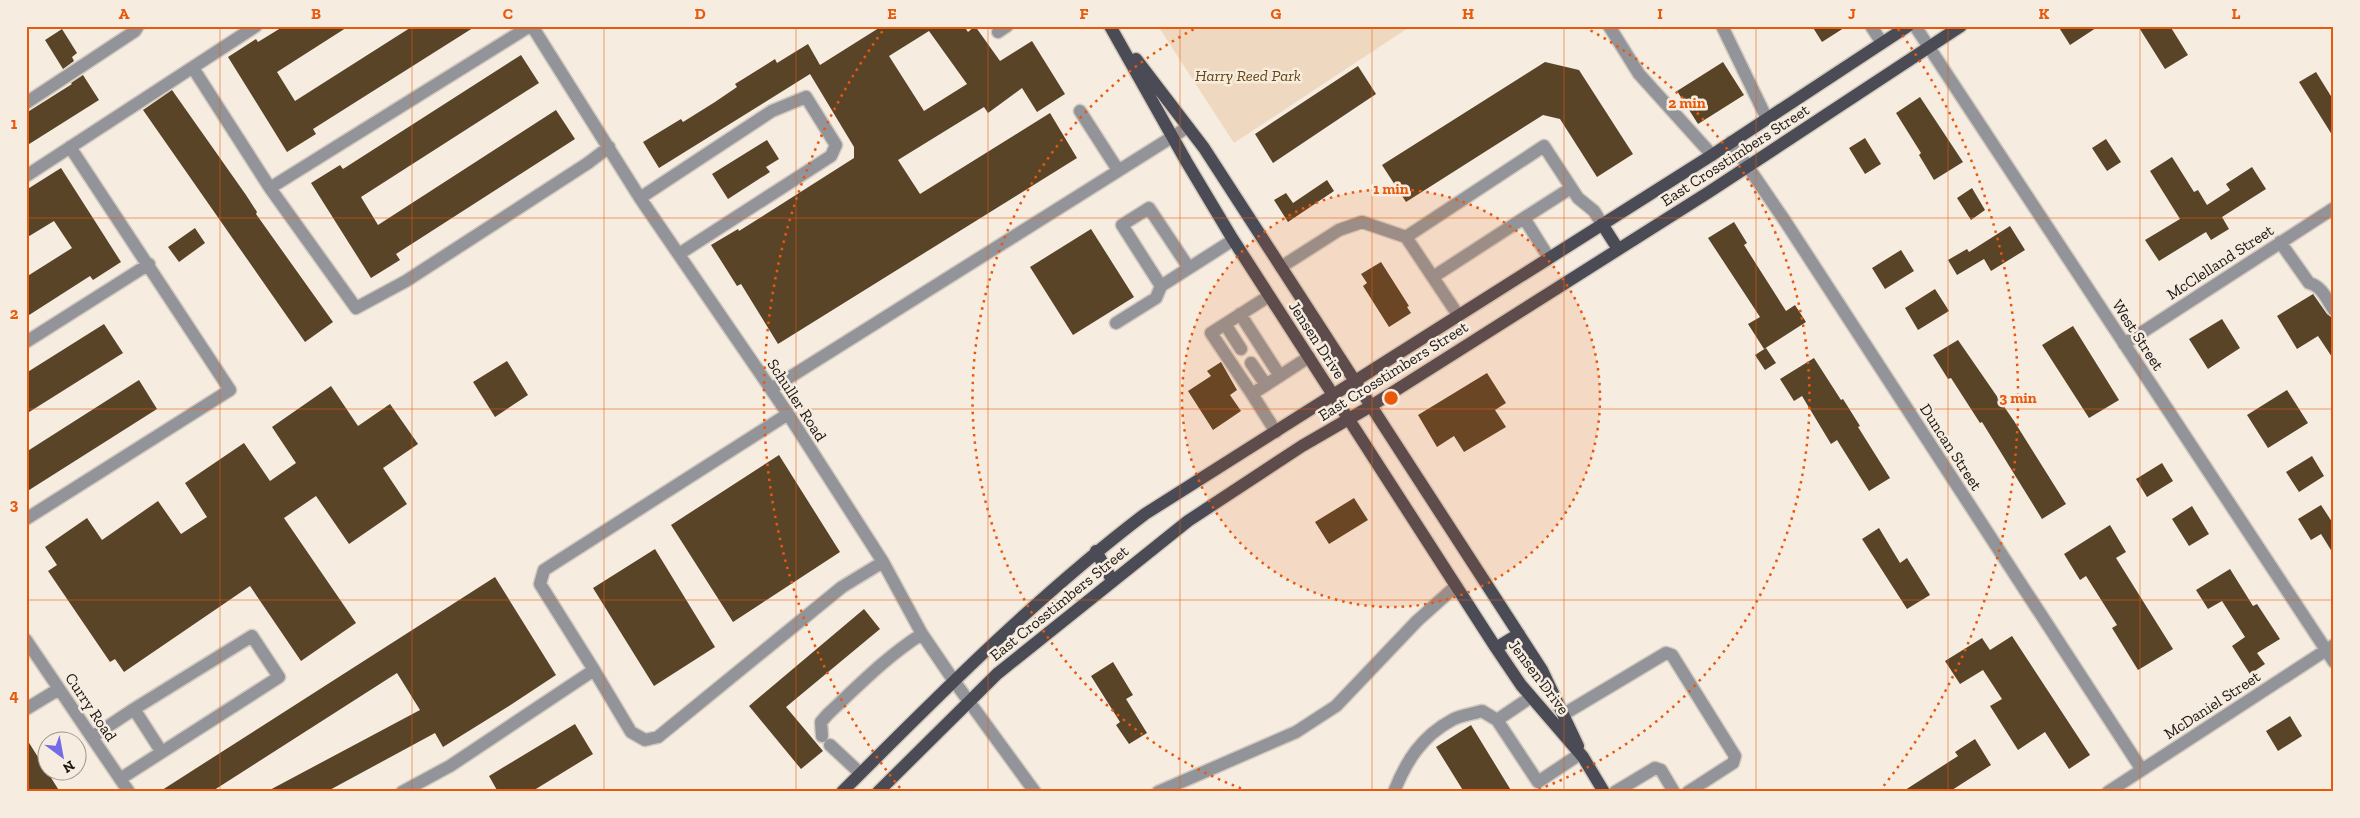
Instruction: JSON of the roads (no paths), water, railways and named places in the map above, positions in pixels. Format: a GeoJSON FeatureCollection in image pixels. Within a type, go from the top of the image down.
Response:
{"type":"FeatureCollection","features":[{"type":"Feature","properties":{"kind":"main road","name":"Jensen Drive"},"geometry":{"type":"LineString","coordinates":[[1111,26],[1204,148],[1519,634],[1542,670],[1564,714],[1581,756]]}},
{"type":"Feature","properties":{"kind":"main road","name":"Jensen Drive"},"geometry":{"type":"LineString","coordinates":[[1111,26],[1172,136],[1233,240],[1269,296],[1496,648],[1531,697],[1581,756],[1604,792]]}},
{"type":"Feature","properties":{"kind":"main road","name":"East Crosstimbers Street"},"geometry":{"type":"LineString","coordinates":[[842,792],[954,681],[1096,552],[1145,514],[1712,155],[1908,26]]}},
{"type":"Feature","properties":{"kind":"main road","name":"East Crosstimbers Street"},"geometry":{"type":"LineString","coordinates":[[878,792],[997,674],[1188,521],[1302,446],[1371,406],[1618,249],[1962,26]]}},
{"type":"Feature","properties":{"kind":"main road"},"geometry":{"type":"LineString","coordinates":[[1602,224],[1618,249]]}},
{"type":"Feature","properties":{"kind":"main road"},"geometry":{"type":"LineString","coordinates":[[1096,552],[1112,580]]}},
{"type":"Feature","properties":{"kind":"main road"},"geometry":{"type":"LineString","coordinates":[[1496,648],[1519,634]]}},
{"type":"Feature","properties":{"kind":"street"},"geometry":{"type":"LineString","coordinates":[[26,103],[135,31],[138,26]]}},
{"type":"Feature","properties":{"kind":"street"},"geometry":{"type":"LineString","coordinates":[[26,176],[256,26]]}},
{"type":"Feature","properties":{"kind":"street"},"geometry":{"type":"LineString","coordinates":[[270,188],[531,26]]}},
{"type":"Feature","properties":{"kind":"street","name":"Schuller Road"},"geometry":{"type":"LineString","coordinates":[[531,26],[640,198],[788,414],[883,562],[922,634],[1035,792]]}},
{"type":"Feature","properties":{"kind":"street"},"geometry":{"type":"LineString","coordinates":[[1609,26],[1639,74],[1712,155]]}},
{"type":"Feature","properties":{"kind":"street"},"geometry":{"type":"LineString","coordinates":[[1722,26],[1767,119]]}},
{"type":"Feature","properties":{"kind":"street"},"geometry":{"type":"LineString","coordinates":[[1871,26],[1882,43]]}},
{"type":"Feature","properties":{"kind":"street","name":"West Street"},"geometry":{"type":"LineString","coordinates":[[1915,26],[2124,344],[2330,647],[2334,662]]}},
{"type":"Feature","properties":{"kind":"street"},"geometry":{"type":"LineString","coordinates":[[192,68],[270,188],[356,308],[406,281],[588,163],[609,147]]}},
{"type":"Feature","properties":{"kind":"street"},"geometry":{"type":"LineString","coordinates":[[640,198],[772,111],[806,97],[836,144],[830,156],[679,254]]}},
{"type":"Feature","properties":{"kind":"street"},"geometry":{"type":"LineString","coordinates":[[1080,110],[1118,170]]}},
{"type":"Feature","properties":{"kind":"street"},"geometry":{"type":"LineString","coordinates":[[771,389],[1188,127]]}},
{"type":"Feature","properties":{"kind":"street","name":"Duncan Street"},"geometry":{"type":"LineString","coordinates":[[1731,142],[2142,770]]}},
{"type":"Feature","properties":{"kind":"street"},"geometry":{"type":"LineString","coordinates":[[1406,237],[1544,146],[1578,198],[1594,212],[1602,224]]}},
{"type":"Feature","properties":{"kind":"street"},"geometry":{"type":"LineString","coordinates":[[26,519],[230,390],[149,264],[70,147]]}},
{"type":"Feature","properties":{"kind":"street"},"geometry":{"type":"LineString","coordinates":[[1433,277],[1571,188]]}},
{"type":"Feature","properties":{"kind":"street"},"geometry":{"type":"LineString","coordinates":[[1161,286],[1122,225],[1149,208],[1189,268]]}},
{"type":"Feature","properties":{"kind":"street","name":"McClelland Street"},"geometry":{"type":"LineString","coordinates":[[2124,344],[2334,208]]}},
{"type":"Feature","properties":{"kind":"street"},"geometry":{"type":"LineString","coordinates":[[1524,218],[1549,258]]}},
{"type":"Feature","properties":{"kind":"street"},"geometry":{"type":"LineString","coordinates":[[1281,268],[1339,230],[1362,222],[1406,237],[1458,315]]}},
{"type":"Feature","properties":{"kind":"street"},"geometry":{"type":"LineString","coordinates":[[1116,323],[1156,298],[1161,286],[1233,240]]}},
{"type":"Feature","properties":{"kind":"street"},"geometry":{"type":"LineString","coordinates":[[2280,242],[2308,283],[2316,284],[2334,310]]}},
{"type":"Feature","properties":{"kind":"street"},"geometry":{"type":"LineString","coordinates":[[26,342],[149,264]]}},
{"type":"Feature","properties":{"kind":"street"},"geometry":{"type":"LineString","coordinates":[[1269,296],[1211,333],[1276,432]]}},
{"type":"Feature","properties":{"kind":"street"},"geometry":{"type":"LineString","coordinates":[[1240,314],[1280,376]]}},
{"type":"Feature","properties":{"kind":"street"},"geometry":{"type":"LineString","coordinates":[[1225,324],[1241,348]]}},
{"type":"Feature","properties":{"kind":"street"},"geometry":{"type":"LineString","coordinates":[[1252,394],[1309,357]]}},
{"type":"Feature","properties":{"kind":"street"},"geometry":{"type":"LineString","coordinates":[[1251,364],[1266,385]]}},
{"type":"Feature","properties":{"kind":"street"},"geometry":{"type":"LineString","coordinates":[[788,414],[544,570],[540,584],[631,732],[645,740],[658,737],[842,587],[883,562]]}},
{"type":"Feature","properties":{"kind":"street"},"geometry":{"type":"LineString","coordinates":[[1158,792],[1296,732],[1336,706],[1417,621],[1456,586]]}},
{"type":"Feature","properties":{"kind":"street"},"geometry":{"type":"LineString","coordinates":[[860,773],[826,740],[822,722],[882,663],[904,645],[922,634]]}},
{"type":"Feature","properties":{"kind":"street"},"geometry":{"type":"LineString","coordinates":[[92,737],[252,636],[279,677],[120,779]]}},
{"type":"Feature","properties":{"kind":"street","name":"Curry Road"},"geometry":{"type":"LineString","coordinates":[[26,640],[129,792]]}},
{"type":"Feature","properties":{"kind":"street","name":"McDaniel Street"},"geometry":{"type":"LineString","coordinates":[[2108,792],[2330,647]]}},
{"type":"Feature","properties":{"kind":"street"},"geometry":{"type":"LineString","coordinates":[[1564,714],[1666,653],[1672,655],[1735,756],[1733,763],[1688,792]]}},
{"type":"Feature","properties":{"kind":"street"},"geometry":{"type":"LineString","coordinates":[[402,792],[450,766],[594,670]]}},
{"type":"Feature","properties":{"kind":"street"},"geometry":{"type":"LineString","coordinates":[[26,709],[59,689]]}},
{"type":"Feature","properties":{"kind":"street"},"geometry":{"type":"LineString","coordinates":[[1496,720],[1531,697]]}},
{"type":"Feature","properties":{"kind":"street"},"geometry":{"type":"LineString","coordinates":[[134,709],[161,751]]}},
{"type":"Feature","properties":{"kind":"street"},"geometry":{"type":"LineString","coordinates":[[1394,792],[1410,757],[1422,741],[1453,720],[1482,711],[1496,720],[1538,782],[1581,756]]}},
{"type":"Feature","properties":{"kind":"street"},"geometry":{"type":"LineString","coordinates":[[1615,792],[1655,768],[1661,770],[1674,792]]}},
{"type":"Feature","properties":{"kind":"park label","name":"Harry Reed Park"},"geometry":{"type":"Point","coordinates":[1248,75]}}]}
